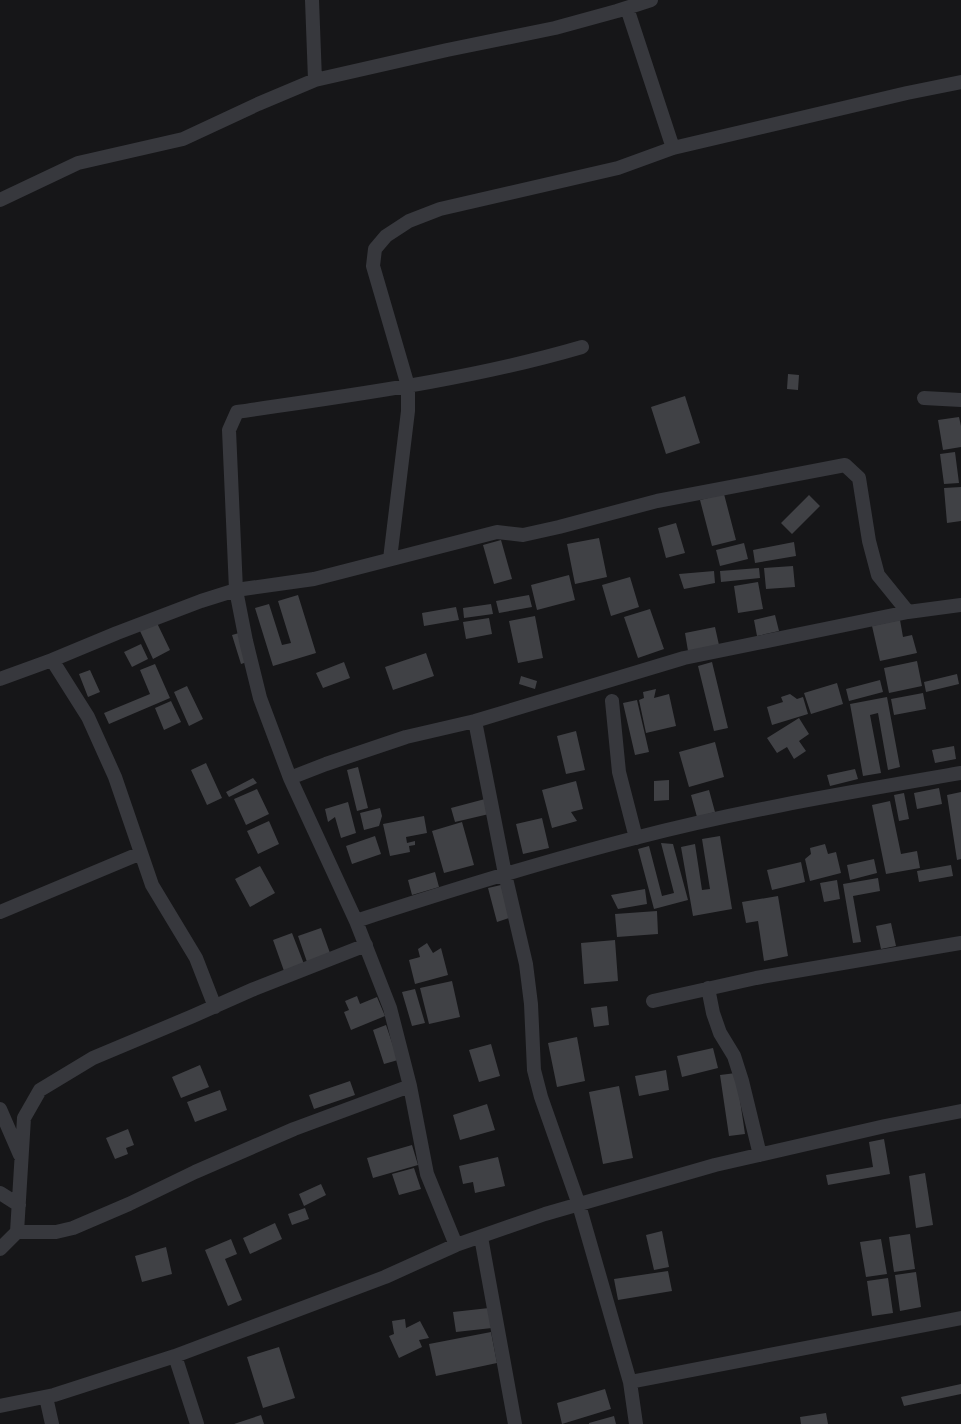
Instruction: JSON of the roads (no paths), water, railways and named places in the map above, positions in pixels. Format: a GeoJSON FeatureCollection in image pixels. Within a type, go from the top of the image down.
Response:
{"type":"FeatureCollection","features":[{"type":"Feature","properties":{"kind":"street"},"geometry":{"type":"LineString","coordinates":[[312,0],[315,80]]}},
{"type":"Feature","properties":{"kind":"street"},"geometry":{"type":"LineString","coordinates":[[0,200],[78,163],[183,139],[315,80],[555,28],[651,0]]}},
{"type":"Feature","properties":{"kind":"street"},"geometry":{"type":"LineString","coordinates":[[627,8],[673,148]]}},
{"type":"Feature","properties":{"kind":"street"},"geometry":{"type":"LineString","coordinates":[[390,559],[408,411],[408,386],[373,266],[375,249],[386,236],[409,221],[440,209],[618,168],[673,148],[961,82]]}},
{"type":"Feature","properties":{"kind":"street"},"geometry":{"type":"LineString","coordinates":[[456,1245],[428,1174],[410,1086],[390,1008],[356,921],[290,778],[260,698],[236,590],[228,430],[237,412],[408,386],[538,360],[582,347]]}},
{"type":"Feature","properties":{"kind":"street"},"geometry":{"type":"LineString","coordinates":[[924,398],[961,400]]}},
{"type":"Feature","properties":{"kind":"street"},"geometry":{"type":"LineString","coordinates":[[0,679],[201,601],[236,590],[314,579],[498,532],[523,534],[559,527],[657,501],[845,465],[859,478],[869,541],[878,575],[908,612]]}},
{"type":"Feature","properties":{"kind":"street"},"geometry":{"type":"LineString","coordinates":[[290,778],[406,737],[475,721],[684,658],[908,612],[961,605]]}},
{"type":"Feature","properties":{"kind":"street"},"geometry":{"type":"LineString","coordinates":[[52,660],[88,717],[116,778],[152,885],[196,958],[215,1007]]}},
{"type":"Feature","properties":{"kind":"street"},"geometry":{"type":"LineString","coordinates":[[612,701],[619,772],[636,838]]}},
{"type":"Feature","properties":{"kind":"street"},"geometry":{"type":"LineString","coordinates":[[475,721],[505,874],[526,964],[531,1004],[534,1070],[541,1097],[579,1204],[630,1382],[636,1424]]}},
{"type":"Feature","properties":{"kind":"street"},"geometry":{"type":"LineString","coordinates":[[356,921],[505,874],[636,838],[750,812],[855,791],[961,773]]}},
{"type":"Feature","properties":{"kind":"street"},"geometry":{"type":"LineString","coordinates":[[0,912],[141,853]]}},
{"type":"Feature","properties":{"kind":"street"},"geometry":{"type":"LineString","coordinates":[[652,1001],[756,978],[961,943]]}},
{"type":"Feature","properties":{"kind":"street"},"geometry":{"type":"LineString","coordinates":[[0,1249],[17,1232],[24,1118],[40,1090],[93,1058],[254,989],[366,945]]}},
{"type":"Feature","properties":{"kind":"street"},"geometry":{"type":"LineString","coordinates":[[708,988],[720,1034],[734,1056],[742,1081],[760,1155]]}},
{"type":"Feature","properties":{"kind":"street"},"geometry":{"type":"LineString","coordinates":[[17,1232],[56,1232],[73,1228],[294,1129],[410,1086]]}},
{"type":"Feature","properties":{"kind":"street"},"geometry":{"type":"LineString","coordinates":[[0,1109],[21,1158]]}},
{"type":"Feature","properties":{"kind":"street"},"geometry":{"type":"LineString","coordinates":[[0,1406],[46,1396],[175,1356],[385,1277],[456,1245],[545,1214],[715,1165],[885,1126],[961,1111]]}},
{"type":"Feature","properties":{"kind":"street"},"geometry":{"type":"LineString","coordinates":[[0,1193],[19,1205]]}},
{"type":"Feature","properties":{"kind":"street"},"geometry":{"type":"LineString","coordinates":[[481,1237],[515,1424]]}},
{"type":"Feature","properties":{"kind":"street"},"geometry":{"type":"LineString","coordinates":[[630,1382],[961,1318]]}},
{"type":"Feature","properties":{"kind":"street"},"geometry":{"type":"LineString","coordinates":[[175,1356],[197,1424]]}},
{"type":"Feature","properties":{"kind":"street"},"geometry":{"type":"LineString","coordinates":[[46,1396],[52,1424]]}}]}
